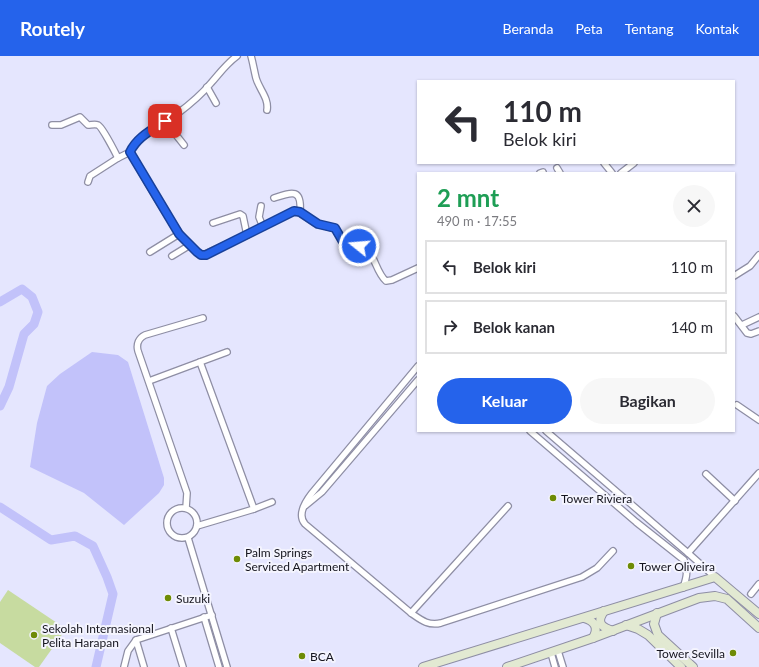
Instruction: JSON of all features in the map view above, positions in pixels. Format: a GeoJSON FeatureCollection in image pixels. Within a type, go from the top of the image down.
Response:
{"type":"FeatureCollection","features":[{"type":"Feature","properties":{"kind":"street"},"geometry":{"type":"LineString","coordinates":[[88,182],[90,176],[130,152],[132,146],[139,138],[178,113],[207,87],[226,64],[237,56]]}},
{"type":"Feature","properties":{"kind":"street"},"geometry":{"type":"LineString","coordinates":[[251,56],[256,79],[267,103],[267,110]]}},
{"type":"Feature","properties":{"kind":"street"},"geometry":{"type":"LineString","coordinates":[[207,87],[216,103]]}},
{"type":"Feature","properties":{"kind":"street"},"geometry":{"type":"LineString","coordinates":[[52,125],[61,125],[80,117],[88,125],[98,125],[102,129],[118,158]]}},
{"type":"Feature","properties":{"kind":"street"},"geometry":{"type":"LineString","coordinates":[[165,121],[184,145]]}},
{"type":"Feature","properties":{"kind":"street"},"geometry":{"type":"LineString","coordinates":[[130,152],[179,234],[197,252],[203,255],[248,235],[295,211],[300,212],[318,224],[335,228],[346,247],[361,246],[366,248],[386,281],[392,280],[417,268]]}},
{"type":"Feature","properties":{"kind":"street"},"geometry":{"type":"LineString","coordinates":[[605,164],[611,172]]}},
{"type":"Feature","properties":{"kind":"street"},"geometry":{"type":"LineString","coordinates":[[622,172],[633,164]]}},
{"type":"Feature","properties":{"kind":"street"},"geometry":{"type":"LineString","coordinates":[[274,198],[288,194],[296,194],[300,201],[300,212]]}},
{"type":"Feature","properties":{"kind":"street"},"geometry":{"type":"LineString","coordinates":[[261,206],[259,217],[263,227]]}},
{"type":"Feature","properties":{"kind":"street"},"geometry":{"type":"LineString","coordinates":[[213,223],[240,214],[243,216],[248,235]]}},
{"type":"Feature","properties":{"kind":"street"},"geometry":{"type":"LineString","coordinates":[[150,252],[179,234]]}},
{"type":"Feature","properties":{"kind":"street"},"geometry":{"type":"LineString","coordinates":[[172,256],[190,245]]}},
{"type":"Feature","properties":{"kind":"street"},"geometry":{"type":"LineString","coordinates":[[735,275],[747,268],[758,258]]}},
{"type":"Feature","properties":{"kind":"street"},"geometry":{"type":"LineString","coordinates":[[735,317],[748,334],[759,331]]}},
{"type":"Feature","properties":{"kind":"street"},"geometry":{"type":"LineString","coordinates":[[742,325],[759,317]]}},
{"type":"Feature","properties":{"kind":"street"},"geometry":{"type":"LineString","coordinates":[[186,508],[187,493],[137,347],[138,341],[142,336],[203,318]]}},
{"type":"Feature","properties":{"kind":"street"},"geometry":{"type":"LineString","coordinates":[[149,381],[227,352]]}},
{"type":"Feature","properties":{"kind":"street"},"geometry":{"type":"LineString","coordinates":[[200,362],[254,509]]}},
{"type":"Feature","properties":{"kind":"street"},"geometry":{"type":"LineString","coordinates":[[417,367],[314,489],[304,506],[301,516],[305,524],[411,613],[426,623],[433,624],[441,623],[582,577],[597,568],[613,551]]}},
{"type":"Feature","properties":{"kind":"street"},"geometry":{"type":"LineString","coordinates":[[304,506],[322,492],[417,381]]}},
{"type":"Feature","properties":{"kind":"street"},"geometry":{"type":"LineString","coordinates":[[737,405],[759,420]]}},
{"type":"Feature","properties":{"kind":"street"},"geometry":{"type":"LineString","coordinates":[[531,432],[636,522],[684,560],[687,569],[687,577],[683,588]]}},
{"type":"Feature","properties":{"kind":"street"},"geometry":{"type":"LineString","coordinates":[[547,432],[759,614]]}},
{"type":"Feature","properties":{"kind":"street"},"geometry":{"type":"LineString","coordinates":[[558,455],[566,448]]}},
{"type":"Feature","properties":{"kind":"street"},"geometry":{"type":"LineString","coordinates":[[688,553],[759,472]]}},
{"type":"Feature","properties":{"kind":"street"},"geometry":{"type":"LineString","coordinates":[[706,474],[735,500]]}},
{"type":"Feature","properties":{"kind":"street"},"geometry":{"type":"LineString","coordinates":[[197,526],[272,502]]}},
{"type":"Feature","properties":{"kind":"street"},"geometry":{"type":"LineString","coordinates":[[411,613],[508,506]]}},
{"type":"Feature","properties":{"kind":"street"},"geometry":{"type":"LineString","coordinates":[[181,508],[186,508],[194,513],[197,526],[194,533],[188,538],[183,539],[173,536],[167,527],[168,516],[171,512],[181,508]]}},
{"type":"Feature","properties":{"kind":"street"},"geometry":{"type":"LineString","coordinates":[[188,538],[228,667]]}},
{"type":"Feature","properties":{"kind":"street"},"geometry":{"type":"LineString","coordinates":[[422,667],[715,577]]}},
{"type":"Feature","properties":{"kind":"street"},"geometry":{"type":"LineString","coordinates":[[751,594],[759,584]]}},
{"type":"Feature","properties":{"kind":"street"},"geometry":{"type":"LineString","coordinates":[[507,667],[613,631],[699,598],[715,596],[727,599],[759,628]]}},
{"type":"Feature","properties":{"kind":"street"},"geometry":{"type":"LineString","coordinates":[[604,611],[600,619],[600,623],[604,628],[613,631]]}},
{"type":"Feature","properties":{"kind":"street"},"geometry":{"type":"LineString","coordinates":[[657,613],[654,624],[658,635],[692,667]]}},
{"type":"Feature","properties":{"kind":"street"},"geometry":{"type":"LineString","coordinates":[[124,667],[128,651],[136,640],[212,615]]}},
{"type":"Feature","properties":{"kind":"street"},"geometry":{"type":"LineString","coordinates":[[204,617],[219,667]]}},
{"type":"Feature","properties":{"kind":"street"},"geometry":{"type":"LineString","coordinates":[[584,618],[595,624],[596,632],[593,638]]}},
{"type":"Feature","properties":{"kind":"street"},"geometry":{"type":"LineString","coordinates":[[626,625],[638,629],[648,635],[681,667]]}},
{"type":"Feature","properties":{"kind":"street"},"geometry":{"type":"LineString","coordinates":[[171,628],[183,667]]}},
{"type":"Feature","properties":{"kind":"street"},"geometry":{"type":"LineString","coordinates":[[136,640],[144,667]]}},
{"type":"Feature","properties":{"kind":"street"},"geometry":{"type":"LineString","coordinates":[[554,652],[555,667]]}},
{"type":"Feature","properties":{"kind":"street"},"geometry":{"type":"LineString","coordinates":[[554,652],[563,667]]}},
{"type":"Feature","properties":{"kind":"green space","name":"Sekolah Internasional Pelita Harapan"},"geometry":{"type":"Polygon","coordinates":[[[8,590],[66,629],[39,667],[35,667],[0,643],[0,602],[8,590]]]}},
{"type":"Feature","properties":{"kind":"water"},"geometry":{"type":"Polygon","coordinates":[[[92,352],[118,355],[128,362],[164,478],[164,485],[159,493],[124,525],[84,493],[30,467],[37,423],[47,386],[60,374],[92,352]]]}},
{"type":"Feature","properties":{"kind":"waterway"},"geometry":{"type":"LineString","coordinates":[[0,302],[22,289],[32,297],[38,312],[34,324],[24,334],[9,387],[0,406]]}},
{"type":"Feature","properties":{"kind":"waterway"},"geometry":{"type":"LineString","coordinates":[[0,507],[51,540],[75,536],[93,546],[113,594],[96,667]]}},
{"type":"Feature","properties":{"kind":"place","name":"Tower Riviera"},"geometry":{"type":"Point","coordinates":[553,498]}},
{"type":"Feature","properties":{"kind":"place","name":"Palm Springs Serviced Apartment"},"geometry":{"type":"Point","coordinates":[237,559]}},
{"type":"Feature","properties":{"kind":"place","name":"Tower Oliveira"},"geometry":{"type":"Point","coordinates":[631,566]}},
{"type":"Feature","properties":{"kind":"place","name":"Suzuki"},"geometry":{"type":"Point","coordinates":[168,598]}},
{"type":"Feature","properties":{"kind":"place","name":"Sekolah Internasional Pelita Harapan"},"geometry":{"type":"Point","coordinates":[34,635]}},
{"type":"Feature","properties":{"kind":"place","name":"Tower Sevilla"},"geometry":{"type":"Point","coordinates":[733,653]}},
{"type":"Feature","properties":{"kind":"place","name":"BCA"},"geometry":{"type":"Point","coordinates":[302,656]}},
{"type":"Feature","properties":{"kind":"route"},"geometry":{"type":"LineString","coordinates":[[165,121],[139,138],[132,146],[130,152],[179,234],[199,254],[206,255],[295,211],[300,212],[318,224],[335,228],[346,247],[349,248],[359,246]]}}]}
